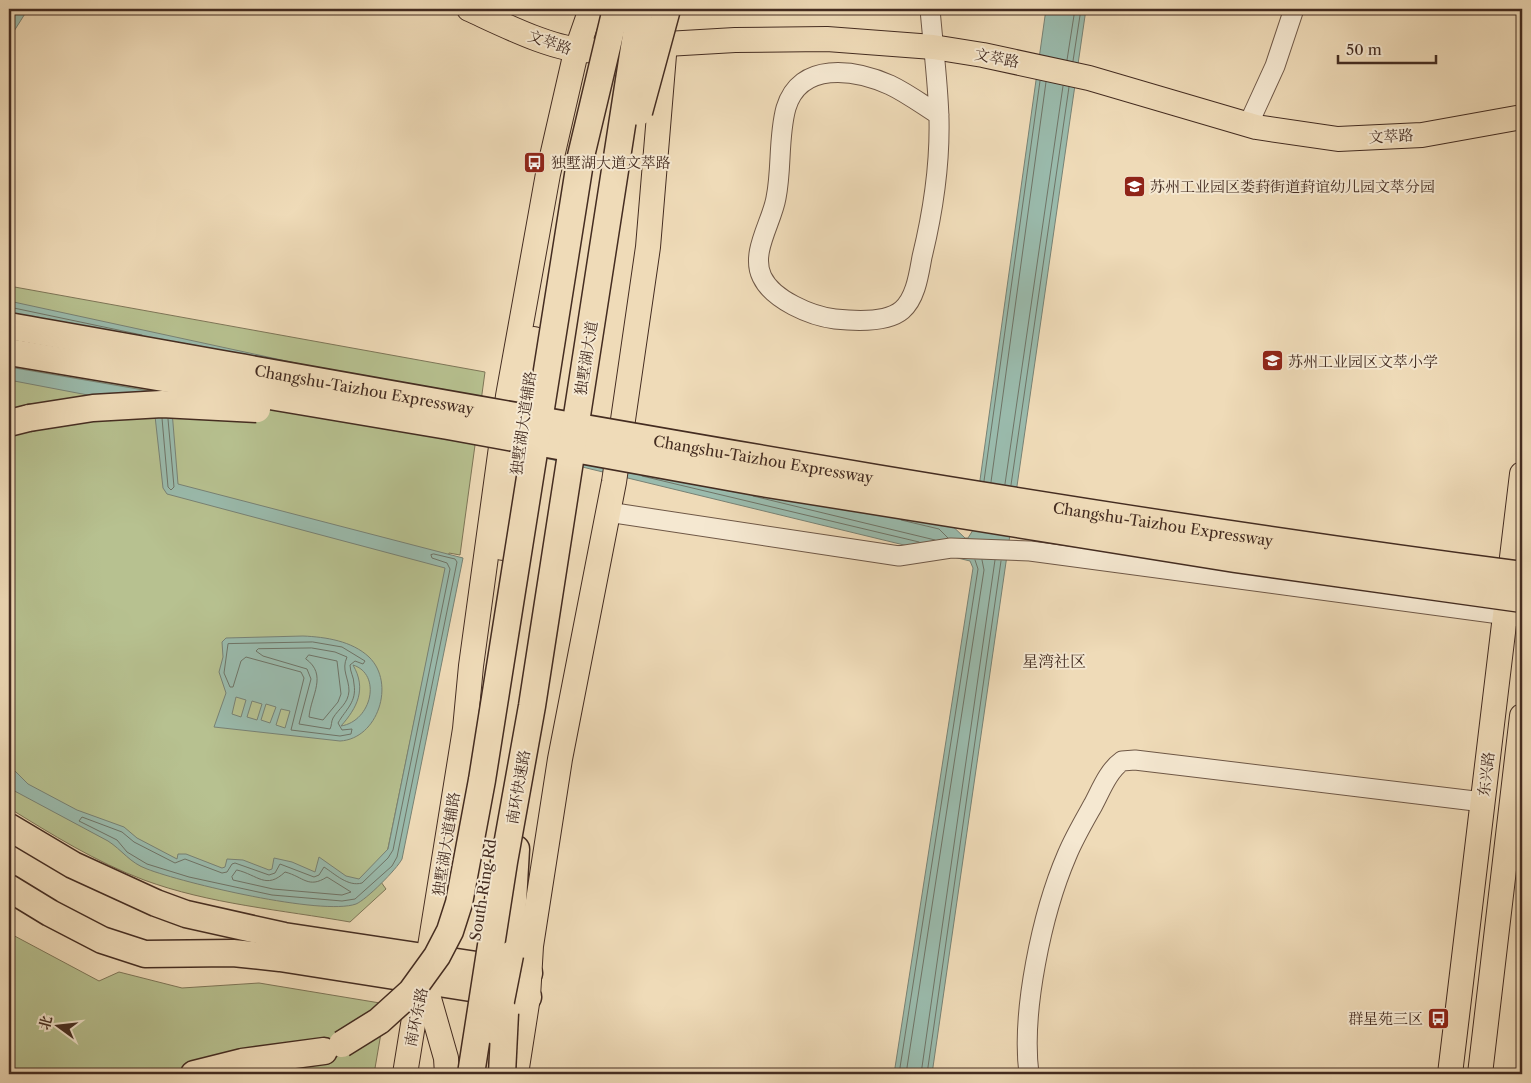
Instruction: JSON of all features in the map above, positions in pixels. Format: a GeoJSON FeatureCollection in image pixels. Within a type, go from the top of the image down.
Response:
{"type":"FeatureCollection","features":[{"type":"Feature","properties":{"kind":"highway","name":"独墅湖大道"},"geometry":{"type":"LineString","coordinates":[[522,706],[537,520],[617,9]]}},
{"type":"Feature","properties":{"kind":"highway"},"geometry":{"type":"LineString","coordinates":[[253,1074],[324,1051],[367,1030],[390,1012],[411,992],[437,956],[450,930],[460,903],[482,780],[581,156],[617,9]]}},
{"type":"Feature","properties":{"kind":"highway","name":"独墅湖大道"},"geometry":{"type":"LineString","coordinates":[[522,706],[609,209],[640,9]]}},
{"type":"Feature","properties":{"kind":"highway"},"geometry":{"type":"LineString","coordinates":[[609,209],[667,9]]}},
{"type":"Feature","properties":{"kind":"highway","name":"Changshu-Taizhou Expressway"},"geometry":{"type":"LineString","coordinates":[[9,326],[761,458],[1067,509],[1237,536],[1522,575]]}},
{"type":"Feature","properties":{"kind":"highway","name":"Changshu-Taizhou Expressway"},"geometry":{"type":"LineString","coordinates":[[9,352],[448,426],[756,482],[1235,559],[1517,610]]}},
{"type":"Feature","properties":{"kind":"highway"},"geometry":{"type":"LineString","coordinates":[[9,422],[84,409],[132,405],[188,404],[300,412],[615,467],[756,482]]}},
{"type":"Feature","properties":{"kind":"highway","name":"南环快速路"},"geometry":{"type":"LineString","coordinates":[[471,1074],[504,862],[520,784],[522,706]]}},
{"type":"Feature","properties":{"kind":"highway","name":"South Ring Rd"},"geometry":{"type":"LineString","coordinates":[[454,1074],[522,706]]}},
{"type":"Feature","properties":{"kind":"highway"},"geometry":{"type":"LineString","coordinates":[[502,1074],[520,784]]}},
{"type":"Feature","properties":{"kind":"highway"},"geometry":{"type":"LineString","coordinates":[[9,826],[73,865],[156,903],[186,914],[426,970]]}},
{"type":"Feature","properties":{"kind":"highway"},"geometry":{"type":"LineString","coordinates":[[9,888],[50,913],[102,940],[145,954],[233,953],[426,970],[528,985]]}},
{"type":"Feature","properties":{"kind":"highway"},"geometry":{"type":"LineString","coordinates":[[488,1074],[510,955]]}},
{"type":"Feature","properties":{"kind":"highway"},"geometry":{"type":"LineString","coordinates":[[194,1074],[242,1062],[324,1051]]}},
{"type":"Feature","properties":{"kind":"main road","name":"文萃路"},"geometry":{"type":"LineString","coordinates":[[469,9],[510,28],[576,52],[664,44],[827,39],[933,47],[1030,64],[1089,78],[1248,125],[1280,132],[1338,139],[1422,135],[1522,116]]}},
{"type":"Feature","properties":{"kind":"main road","name":"独墅湖大道辅路"},"geometry":{"type":"LineString","coordinates":[[426,970],[465,729],[471,666],[507,473],[517,402],[556,174],[561,114],[576,52],[591,9]]}},
{"type":"Feature","properties":{"kind":"main road"},"geometry":{"type":"LineString","coordinates":[[629,9],[664,44]]}},
{"type":"Feature","properties":{"kind":"main road"},"geometry":{"type":"LineString","coordinates":[[516,1074],[528,985],[531,946],[560,759],[614,427],[648,247],[667,9]]}},
{"type":"Feature","properties":{"kind":"main road","name":"东兴路"},"geometry":{"type":"LineString","coordinates":[[1450,1074],[1483,802],[1517,610],[1522,474]]}},
{"type":"Feature","properties":{"kind":"main road"},"geometry":{"type":"LineString","coordinates":[[560,759],[608,512],[606,480]]}},
{"type":"Feature","properties":{"kind":"main road","name":"东兴路"},"geometry":{"type":"LineString","coordinates":[[1480,1074],[1522,716]]}},
{"type":"Feature","properties":{"kind":"main road"},"geometry":{"type":"LineString","coordinates":[[1473,886],[1502,890]]}},
{"type":"Feature","properties":{"kind":"main road"},"geometry":{"type":"LineString","coordinates":[[426,970],[446,1058],[447,1074]]}},
{"type":"Feature","properties":{"kind":"main road","name":"南环东路"},"geometry":{"type":"LineString","coordinates":[[404,1074],[415,1012],[426,970]]}},
{"type":"Feature","properties":{"kind":"street"},"geometry":{"type":"LineString","coordinates":[[930,9],[939,115],[937,169],[920,270],[905,307],[896,314],[878,318],[830,318],[802,308],[768,285],[760,270],[761,250],[776,200],[785,113],[797,88],[807,79],[820,73],[864,76],[892,86],[939,115]]}},
{"type":"Feature","properties":{"kind":"street"},"geometry":{"type":"LineString","coordinates":[[1248,125],[1275,66],[1294,9]]}},
{"type":"Feature","properties":{"kind":"street"},"geometry":{"type":"LineString","coordinates":[[608,512],[899,556],[951,548],[1030,551],[1517,610]]}},
{"type":"Feature","properties":{"kind":"street"},"geometry":{"type":"LineString","coordinates":[[1029,1074],[1027,1052],[1029,1012],[1037,964],[1056,886],[1078,831],[1108,776],[1122,761],[1134,760],[1483,802]]}},
{"type":"Feature","properties":{"kind":"green space"},"geometry":{"type":"Polygon","coordinates":[[[9,286],[485,372],[460,555],[449,553],[381,882],[386,889],[350,922],[220,901],[144,880],[91,856],[9,808],[9,286]]]}},
{"type":"Feature","properties":{"kind":"green space"},"geometry":{"type":"Polygon","coordinates":[[[9,933],[99,981],[119,972],[182,988],[259,983],[386,1004],[374,1074],[9,1074],[9,933]]]}},
{"type":"Feature","properties":{"kind":"water"},"geometry":{"type":"Polygon","coordinates":[[[9,9],[28,9],[9,39],[9,9]]]}},
{"type":"Feature","properties":{"kind":"water"},"geometry":{"type":"Polygon","coordinates":[[[1046,9],[1086,9],[932,1074],[894,1074],[973,568],[970,561],[9,328],[9,301],[351,375],[945,519],[965,538],[968,538],[973,530],[1046,9]]]}},
{"type":"Feature","properties":{"kind":"water"},"geometry":{"type":"Polygon","coordinates":[[[9,367],[161,393],[171,399],[178,484],[463,558],[402,859],[388,877],[361,901],[356,904],[339,907],[284,902],[190,882],[147,869],[131,860],[108,841],[9,788],[9,765],[28,784],[77,810],[124,827],[137,838],[177,859],[178,854],[186,854],[222,868],[225,867],[227,859],[243,860],[269,870],[272,869],[274,858],[292,862],[315,872],[319,857],[346,876],[359,879],[388,849],[445,568],[167,494],[163,488],[155,416],[135,404],[9,380],[9,367]]]}},
{"type":"Feature","properties":{"kind":"water"},"geometry":{"type":"Polygon","coordinates":[[[303,636],[330,639],[355,647],[369,657],[377,668],[381,681],[382,694],[379,708],[373,720],[364,731],[353,738],[340,741],[214,727],[226,693],[219,672],[223,657],[222,642],[226,638],[303,636]],[[353,665],[360,690],[356,705],[341,726],[352,722],[360,716],[370,697],[368,678],[362,670],[353,665]],[[236,697],[232,714],[241,717],[246,700],[236,697]],[[252,701],[247,717],[257,720],[262,704],[252,701]],[[266,704],[261,720],[270,723],[276,707],[266,704]],[[281,709],[276,725],[285,728],[290,711],[281,709]]]}},
{"type":"Feature","properties":{"kind":"place","name":"独墅湖大道文萃路"},"geometry":{"type":"Point","coordinates":[535,162]}},
{"type":"Feature","properties":{"kind":"place","name":"苏州工业园区娄葑街道葑谊幼儿园文萃分园"},"geometry":{"type":"Point","coordinates":[1134,186]}},
{"type":"Feature","properties":{"kind":"place","name":"苏州工业园区文萃小学"},"geometry":{"type":"Point","coordinates":[1272,361]}},
{"type":"Feature","properties":{"kind":"place","name":"群星苑三区"},"geometry":{"type":"Point","coordinates":[1439,1018]}},
{"type":"Feature","properties":{"kind":"district","name":"星湾社区"},"geometry":{"type":"Point","coordinates":[1054,661]}}]}
